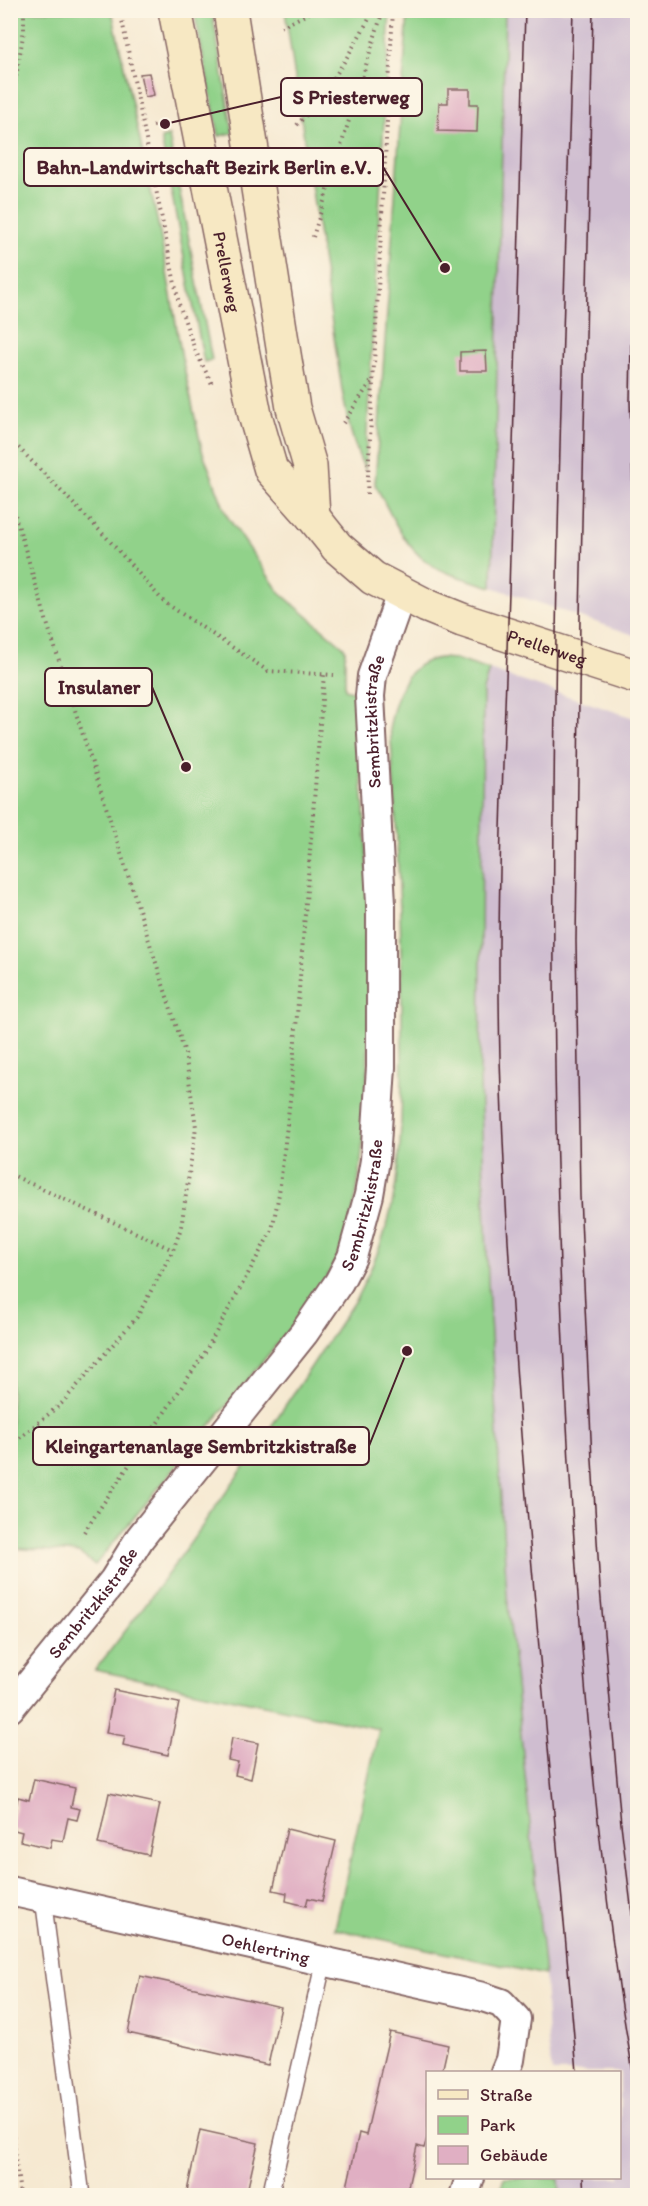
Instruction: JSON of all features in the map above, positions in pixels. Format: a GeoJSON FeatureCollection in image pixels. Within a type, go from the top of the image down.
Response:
{"type":"FeatureCollection","features":[{"type":"Feature","properties":{"kind":"main road","name":"Prellerweg"},"geometry":{"type":"LineString","coordinates":[[175,10],[262,443],[271,470],[337,547],[356,565],[401,594],[462,620],[638,677]]}},
{"type":"Feature","properties":{"kind":"main road"},"geometry":{"type":"LineString","coordinates":[[230,10],[291,397],[310,466],[313,517]]}},
{"type":"Feature","properties":{"kind":"street","name":"Sembritzkistraße"},"geometry":{"type":"LineString","coordinates":[[10,1707],[114,1580],[140,1538],[304,1332],[339,1282],[352,1257],[361,1230],[371,1183],[379,1113],[381,1067],[381,904],[370,696],[372,675],[401,594]]}},
{"type":"Feature","properties":{"kind":"street","name":"Oehlertring"},"geometry":{"type":"LineString","coordinates":[[10,1891],[483,1997],[501,2003],[516,2019],[510,2060],[506,2071]]}},
{"type":"Feature","properties":{"kind":"street"},"geometry":{"type":"LineString","coordinates":[[464,2196],[470,2179]]}},
{"type":"Feature","properties":{"kind":"lane"},"geometry":{"type":"LineString","coordinates":[[43,1898],[82,2196]]}},
{"type":"Feature","properties":{"kind":"lane"},"geometry":{"type":"LineString","coordinates":[[270,2196],[324,1961]]}},
{"type":"Feature","properties":{"kind":"path"},"geometry":{"type":"LineString","coordinates":[[10,112],[24,30],[24,10]]}},
{"type":"Feature","properties":{"kind":"path"},"geometry":{"type":"LineString","coordinates":[[120,10],[179,304],[195,350],[213,384]]}},
{"type":"Feature","properties":{"kind":"path"},"geometry":{"type":"LineString","coordinates":[[281,27],[315,10]]}},
{"type":"Feature","properties":{"kind":"path"},"geometry":{"type":"LineString","coordinates":[[297,125],[316,105],[338,74],[374,10]]}},
{"type":"Feature","properties":{"kind":"path"},"geometry":{"type":"LineString","coordinates":[[314,237],[383,10]]}},
{"type":"Feature","properties":{"kind":"path"},"geometry":{"type":"LineString","coordinates":[[367,494],[393,10]]}},
{"type":"Feature","properties":{"kind":"path"},"geometry":{"type":"LineString","coordinates":[[153,126],[165,124]]}},
{"type":"Feature","properties":{"kind":"path"},"geometry":{"type":"LineString","coordinates":[[343,423],[374,377]]}},
{"type":"Feature","properties":{"kind":"path"},"geometry":{"type":"LineString","coordinates":[[10,439],[107,538],[164,602],[268,670],[334,675]]}},
{"type":"Feature","properties":{"kind":"path"},"geometry":{"type":"LineString","coordinates":[[10,498],[48,626],[184,1053],[196,1128],[181,1228],[173,1250],[137,1317],[62,1403],[10,1446]]}},
{"type":"Feature","properties":{"kind":"path"},"geometry":{"type":"LineString","coordinates":[[84,1532],[204,1354],[272,1230],[279,1194],[291,1091],[324,674]]}},
{"type":"Feature","properties":{"kind":"path"},"geometry":{"type":"LineString","coordinates":[[10,1174],[173,1250]]}},
{"type":"Feature","properties":{"kind":"path"},"geometry":{"type":"LineString","coordinates":[[10,2106],[20,2196]]}},
{"type":"Feature","properties":{"kind":"shaded area"},"geometry":{"type":"Polygon","coordinates":[[[505,11],[637,11],[637,636],[492,587],[505,11]]]}},
{"type":"Feature","properties":{"kind":"shaded area"},"geometry":{"type":"Polygon","coordinates":[[[489,670],[637,719],[637,2195],[560,2195],[559,2179],[621,2179],[621,2071],[552,2071],[548,2042],[545,1975],[507,1595],[489,1302],[480,1083],[483,690],[489,670]]]}},
{"type":"Feature","properties":{"kind":"green space"},"geometry":{"type":"Polygon","coordinates":[[[10,11],[112,11],[160,233],[182,358],[202,450],[227,516],[280,593],[345,648],[345,689],[356,692],[366,845],[370,988],[368,1060],[358,1186],[345,1238],[333,1266],[306,1309],[95,1565],[79,1553],[11,1548],[10,11]]]}},
{"type":"Feature","properties":{"kind":"green space"},"geometry":{"type":"Polygon","coordinates":[[[194,11],[212,11],[233,133],[219,136],[194,11]]]}},
{"type":"Feature","properties":{"kind":"green space"},"geometry":{"type":"Polygon","coordinates":[[[285,11],[390,11],[365,469],[353,440],[342,390],[285,11]]]}},
{"type":"Feature","properties":{"kind":"green space"},"geometry":{"type":"Polygon","coordinates":[[[408,11],[505,11],[492,587],[458,577],[418,555],[403,536],[375,484],[408,11]]]}},
{"type":"Feature","properties":{"kind":"green space"},"geometry":{"type":"Polygon","coordinates":[[[169,136],[212,360],[204,362],[161,138],[169,136]]]}},
{"type":"Feature","properties":{"kind":"green space"},"geometry":{"type":"Polygon","coordinates":[[[440,658],[455,659],[489,670],[483,690],[480,1083],[489,1302],[507,1595],[545,1975],[335,1929],[379,1729],[95,1670],[197,1533],[294,1392],[357,1297],[382,1241],[397,1173],[402,1099],[400,913],[390,725],[395,702],[410,673],[428,661],[440,658]]]}},
{"type":"Feature","properties":{"kind":"green space"},"geometry":{"type":"Polygon","coordinates":[[[504,2179],[559,2179],[560,2195],[499,2195],[504,2179]]]}},
{"type":"Feature","properties":{"kind":"building"},"geometry":{"type":"Polygon","coordinates":[[[149,73],[154,95],[145,97],[140,74],[149,73]]]}},
{"type":"Feature","properties":{"kind":"building"},"geometry":{"type":"Polygon","coordinates":[[[448,89],[470,89],[470,104],[478,104],[477,132],[438,131],[439,103],[448,103],[448,89]]]}},
{"type":"Feature","properties":{"kind":"building"},"geometry":{"type":"Polygon","coordinates":[[[486,351],[487,371],[460,371],[460,352],[486,351]]]}},
{"type":"Feature","properties":{"kind":"building"},"geometry":{"type":"Polygon","coordinates":[[[114,1690],[179,1703],[168,1755],[123,1745],[125,1736],[106,1733],[114,1690]]]}},
{"type":"Feature","properties":{"kind":"building"},"geometry":{"type":"Polygon","coordinates":[[[232,1738],[258,1743],[251,1779],[235,1775],[238,1762],[228,1760],[232,1738]]]}},
{"type":"Feature","properties":{"kind":"building"},"geometry":{"type":"Polygon","coordinates":[[[34,1779],[75,1788],[71,1807],[80,1809],[77,1820],[68,1818],[63,1841],[52,1839],[50,1848],[20,1841],[22,1832],[11,1829],[18,1797],[29,1800],[34,1779]]]}},
{"type":"Feature","properties":{"kind":"building"},"geometry":{"type":"Polygon","coordinates":[[[109,1793],[160,1804],[149,1855],[98,1844],[109,1793]]]}},
{"type":"Feature","properties":{"kind":"building"},"geometry":{"type":"Polygon","coordinates":[[[287,1829],[336,1841],[322,1901],[308,1898],[306,1906],[286,1901],[287,1893],[273,1890],[287,1829]]]}},
{"type":"Feature","properties":{"kind":"building"},"geometry":{"type":"Polygon","coordinates":[[[140,1976],[281,2007],[268,2065],[128,2033],[140,1976]]]}},
{"type":"Feature","properties":{"kind":"building"},"geometry":{"type":"Polygon","coordinates":[[[390,2032],[448,2045],[442,2071],[426,2071],[426,2142],[424,2148],[417,2146],[406,2196],[345,2196],[359,2133],[366,2135],[390,2032]]]}},
{"type":"Feature","properties":{"kind":"building"},"geometry":{"type":"Polygon","coordinates":[[[200,2130],[258,2143],[246,2196],[186,2196],[200,2130]]]}},
{"type":"Feature","properties":{"kind":"tram line"},"geometry":{"type":"LineString","coordinates":[[525,10],[501,825],[500,1058],[505,1185],[521,1439],[577,2071]]}},
{"type":"Feature","properties":{"kind":"tram line"},"geometry":{"type":"LineString","coordinates":[[573,10],[561,389],[554,768],[556,1147],[573,1525],[584,1670],[605,1886],[638,2100]]}},
{"type":"Feature","properties":{"kind":"tram line"},"geometry":{"type":"LineString","coordinates":[[593,10],[580,617],[576,941],[580,1196],[600,1588],[621,1824],[638,1963]]}},
{"type":"Feature","properties":{"kind":"tram line"},"geometry":{"type":"LineString","coordinates":[[638,126],[634,174],[630,401],[638,646]]}},
{"type":"Feature","properties":{"kind":"tram line"},"geometry":{"type":"LineString","coordinates":[[583,2179],[584,2196]]}},
{"type":"Feature","properties":{"kind":"place","name":"S Priesterweg"},"geometry":{"type":"Point","coordinates":[165,124]}},
{"type":"Feature","properties":{"kind":"place","name":"Bahn-Landwirtschaft Bezirk Berlin e.V."},"geometry":{"type":"Point","coordinates":[445,268]}},
{"type":"Feature","properties":{"kind":"place","name":"Insulaner"},"geometry":{"type":"Point","coordinates":[186,767]}},
{"type":"Feature","properties":{"kind":"place","name":"Kleingartenanlage Sembritzkistraße"},"geometry":{"type":"Point","coordinates":[407,1351]}}]}
